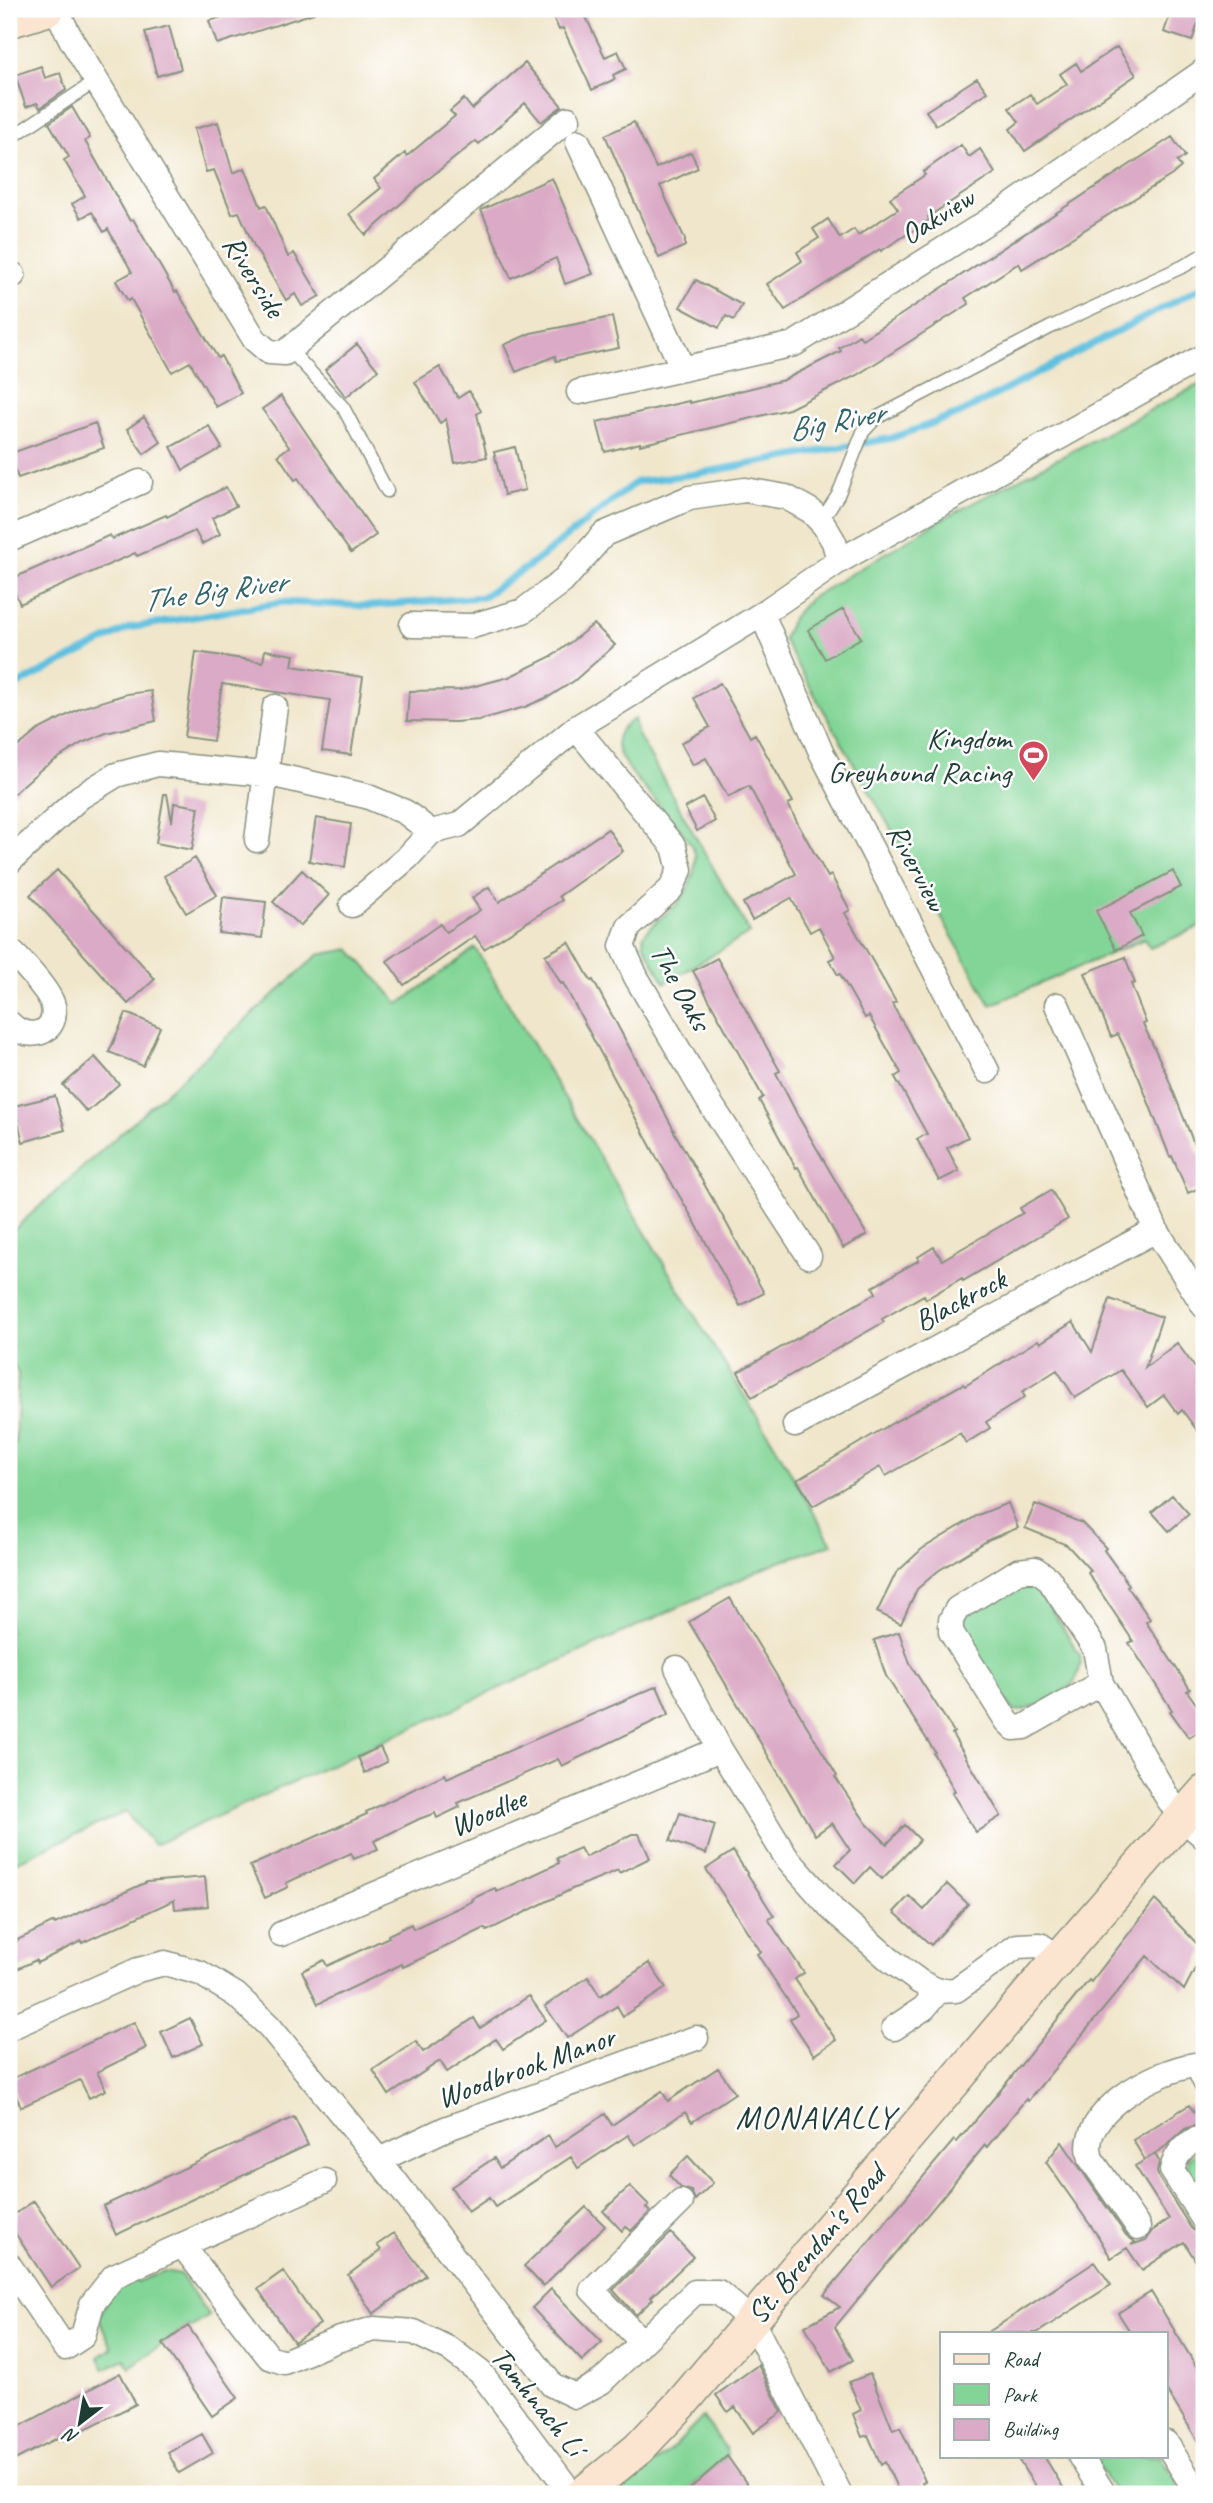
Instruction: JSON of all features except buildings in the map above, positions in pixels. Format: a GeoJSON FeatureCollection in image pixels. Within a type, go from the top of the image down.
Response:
{"type":"FeatureCollection","features":[{"type":"Feature","properties":{"kind":"main road"},"geometry":{"type":"LineString","coordinates":[[9,21],[48,9]]}},
{"type":"Feature","properties":{"kind":"main road","name":"St. Brendan's Road"},"geometry":{"type":"LineString","coordinates":[[582,2494],[638,2449],[752,2321],[1059,1958],[1193,1827],[1204,1792]]}},
{"type":"Feature","properties":{"kind":"street","name":"Riverside"},"geometry":{"type":"LineString","coordinates":[[56,9],[96,81],[255,340],[269,352],[285,353],[290,350],[568,119]]}},
{"type":"Feature","properties":{"kind":"street","name":"Oakview"},"geometry":{"type":"LineString","coordinates":[[579,392],[794,344],[998,215],[1204,71]]}},
{"type":"Feature","properties":{"kind":"street"},"geometry":{"type":"LineString","coordinates":[[578,142],[682,369]]}},
{"type":"Feature","properties":{"kind":"street"},"geometry":{"type":"LineString","coordinates":[[352,905],[407,858],[431,832],[459,825],[576,728],[762,614],[839,561],[1204,356]]}},
{"type":"Feature","properties":{"kind":"street"},"geometry":{"type":"LineString","coordinates":[[9,538],[140,482]]}},
{"type":"Feature","properties":{"kind":"street"},"geometry":{"type":"LineString","coordinates":[[412,625],[472,626],[523,611],[562,582],[604,534],[689,498],[745,490],[786,498],[811,511],[821,521],[834,542],[839,561]]}},
{"type":"Feature","properties":{"kind":"street","name":"Riverview"},"geometry":{"type":"LineString","coordinates":[[762,614],[821,752],[988,1071]]}},
{"type":"Feature","properties":{"kind":"street"},"geometry":{"type":"LineString","coordinates":[[257,840],[275,707]]}},
{"type":"Feature","properties":{"kind":"street","name":"The Oaks"},"geometry":{"type":"LineString","coordinates":[[576,728],[674,847],[680,870],[671,889],[629,927],[622,946],[636,977],[708,1100],[809,1256]]}},
{"type":"Feature","properties":{"kind":"street"},"geometry":{"type":"LineString","coordinates":[[9,862],[80,797],[116,775],[158,764],[265,774],[366,796],[405,811],[431,832]]}},
{"type":"Feature","properties":{"kind":"street"},"geometry":{"type":"LineString","coordinates":[[9,950],[48,995],[54,1010],[49,1025],[37,1034],[22,1034],[9,1023]]}},
{"type":"Feature","properties":{"kind":"street"},"geometry":{"type":"LineString","coordinates":[[1057,1005],[1156,1230],[1204,1306]]}},
{"type":"Feature","properties":{"kind":"street","name":"Blackrock"},"geometry":{"type":"LineString","coordinates":[[795,1426],[1156,1230]]}},
{"type":"Feature","properties":{"kind":"street"},"geometry":{"type":"LineString","coordinates":[[1101,1683],[1024,1727],[1014,1728],[951,1633],[951,1620],[957,1609],[1018,1571],[1035,1569],[1048,1578],[1095,1649],[1101,1683],[1167,1797],[1193,1827]]}},
{"type":"Feature","properties":{"kind":"street"},"geometry":{"type":"LineString","coordinates":[[677,1668],[720,1749],[786,1857],[833,1910],[890,1960],[920,1982],[938,1991],[956,1990],[1017,1946],[1040,1945],[1059,1958]]}},
{"type":"Feature","properties":{"kind":"street","name":"Woodlee"},"geometry":{"type":"LineString","coordinates":[[281,1934],[720,1749]]}},
{"type":"Feature","properties":{"kind":"street"},"geometry":{"type":"LineString","coordinates":[[9,2028],[138,1970],[165,1964],[200,1973],[236,1995],[270,2026],[379,2160],[552,2385],[575,2396],[601,2382],[695,2292],[719,2292],[752,2321],[839,2494]]}},
{"type":"Feature","properties":{"kind":"street"},"geometry":{"type":"LineString","coordinates":[[894,2028],[924,2008],[938,1991]]}},
{"type":"Feature","properties":{"kind":"street","name":"Woodbrook Manor"},"geometry":{"type":"LineString","coordinates":[[379,2160],[445,2129],[696,2038]]}},
{"type":"Feature","properties":{"kind":"street"},"geometry":{"type":"LineString","coordinates":[[1138,2227],[1091,2160],[1087,2146],[1091,2134],[1105,2113],[1145,2082],[1199,2060]]}},
{"type":"Feature","properties":{"kind":"street"},"geometry":{"type":"LineString","coordinates":[[1204,2138],[1198,2138],[1185,2147],[1174,2160],[1172,2170],[1204,2220]]}},
{"type":"Feature","properties":{"kind":"street"},"geometry":{"type":"LineString","coordinates":[[9,2265],[65,2348],[83,2336],[92,2304],[114,2276],[324,2181]]}},
{"type":"Feature","properties":{"kind":"street"},"geometry":{"type":"LineString","coordinates":[[642,2342],[592,2290],[681,2202]]}},
{"type":"Feature","properties":{"kind":"street","name":"Tamhnach Lí"},"geometry":{"type":"LineString","coordinates":[[182,2245],[269,2357],[284,2362],[337,2340],[374,2329],[414,2332],[452,2350],[481,2373],[572,2494]]}},
{"type":"Feature","properties":{"kind":"street"},"geometry":{"type":"LineString","coordinates":[[1168,2446],[1198,2494]]}},
{"type":"Feature","properties":{"kind":"street"},"geometry":{"type":"LineString","coordinates":[[1081,2458],[1104,2494]]}},
{"type":"Feature","properties":{"kind":"lane"},"geometry":{"type":"LineString","coordinates":[[9,139],[96,81]]}},
{"type":"Feature","properties":{"kind":"lane"},"geometry":{"type":"LineString","coordinates":[[821,521],[838,495],[852,455],[869,423],[1051,327],[1184,266],[1204,254]]}},
{"type":"Feature","properties":{"kind":"lane"},"geometry":{"type":"LineString","coordinates":[[290,350],[343,407],[387,491]]}},
{"type":"Feature","properties":{"kind":"lane"},"geometry":{"type":"LineString","coordinates":[[1199,2060],[1194,2073],[1204,2092]]}},
{"type":"Feature","properties":{"kind":"green space","name":"Kingdom Greyhound Racing"},"geometry":{"type":"Polygon","coordinates":[[[1204,382],[1204,925],[1150,948],[1144,939],[991,1005],[783,639],[793,617],[809,599],[946,517],[1204,382]]]}},
{"type":"Feature","properties":{"kind":"green space"},"geometry":{"type":"Polygon","coordinates":[[[634,719],[638,735],[750,933],[665,983],[644,945],[643,936],[678,903],[689,887],[694,872],[695,853],[678,826],[636,779],[618,750],[619,732],[634,719]]]}},
{"type":"Feature","properties":{"kind":"green space"},"geometry":{"type":"Polygon","coordinates":[[[475,948],[832,1544],[776,1563],[154,1845],[125,1812],[9,1865],[9,1451],[15,1444],[18,1374],[9,1357],[9,1234],[318,955],[350,949],[399,1004],[475,948]]]}},
{"type":"Feature","properties":{"kind":"green space"},"geometry":{"type":"Polygon","coordinates":[[[1028,1583],[1039,1590],[1080,1655],[1080,1665],[1074,1682],[1063,1692],[1037,1705],[1014,1711],[959,1633],[961,1622],[966,1615],[1020,1584],[1028,1583]]]}},
{"type":"Feature","properties":{"kind":"green space"},"geometry":{"type":"Polygon","coordinates":[[[1204,2147],[1204,2210],[1183,2176],[1189,2157],[1204,2147]]]}},
{"type":"Feature","properties":{"kind":"green space"},"geometry":{"type":"Polygon","coordinates":[[[164,2271],[180,2274],[209,2316],[192,2327],[188,2326],[130,2367],[125,2359],[104,2369],[99,2357],[112,2348],[99,2319],[108,2298],[115,2289],[135,2278],[138,2282],[164,2271]]]}},
{"type":"Feature","properties":{"kind":"green space"},"geometry":{"type":"Polygon","coordinates":[[[703,2417],[726,2449],[727,2456],[684,2494],[619,2494],[674,2447],[703,2417]]]}},
{"type":"Feature","properties":{"kind":"green space"},"geometry":{"type":"Polygon","coordinates":[[[1093,2458],[1161,2458],[1184,2494],[1116,2494],[1093,2458]]]}},
{"type":"Feature","properties":{"kind":"waterway","name":"Big River"},"geometry":{"type":"LineString","coordinates":[[9,689],[129,628],[282,602],[369,606],[482,597],[535,562],[636,482],[695,474],[892,438],[961,413],[1204,286]]}},
{"type":"Feature","properties":{"kind":"place","name":"Kingdom Greyhound Racing"},"geometry":{"type":"Point","coordinates":[1034,782]}},
{"type":"Feature","properties":{"kind":"district","name":"MONAVALLY"},"geometry":{"type":"Point","coordinates":[816,2117]}},
{"type":"Feature","properties":{"kind":"water label","name":"The Big River"},"geometry":{"type":"Point","coordinates":[214,591]}}]}
